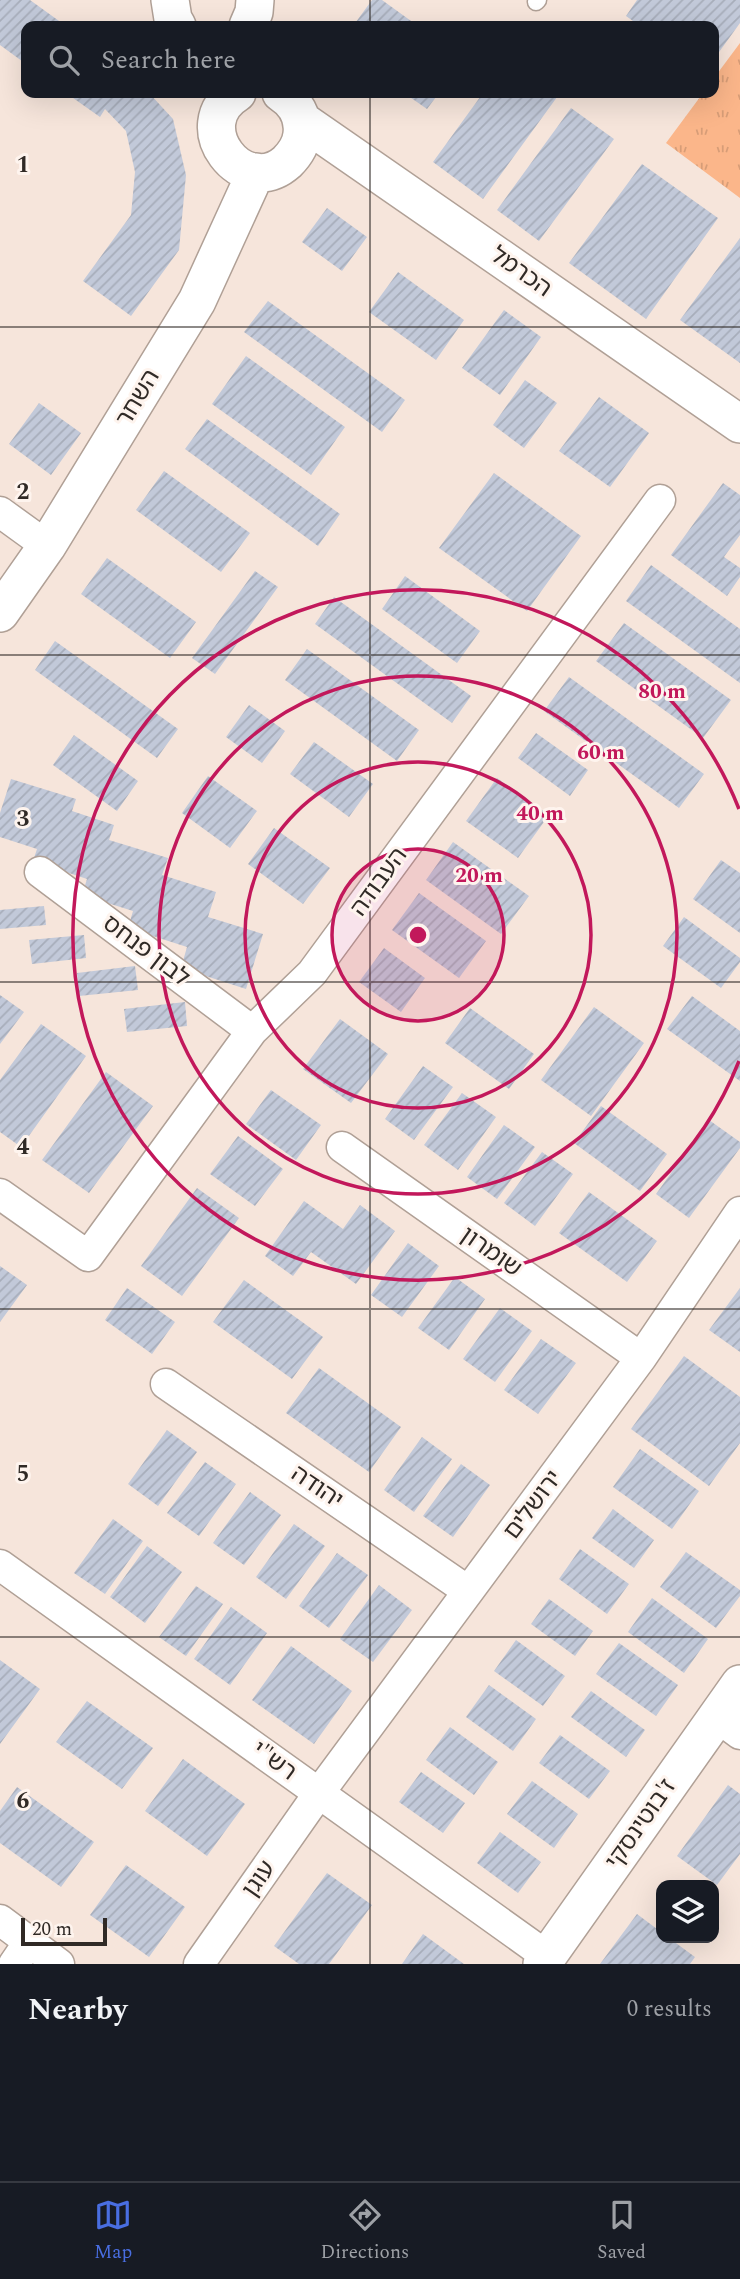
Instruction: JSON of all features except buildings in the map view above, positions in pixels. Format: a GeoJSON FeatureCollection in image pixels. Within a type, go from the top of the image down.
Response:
{"type":"FeatureCollection","features":[{"type":"Feature","properties":{"kind":"street"},"geometry":{"type":"LineString","coordinates":[[250,21],[255,0]]}},
{"type":"Feature","properties":{"kind":"street"},"geometry":{"type":"LineString","coordinates":[[223,99],[216,127],[219,144],[226,156],[239,167],[256,172],[266,172],[282,166],[298,148],[302,134],[291,106]]}},
{"type":"Feature","properties":{"kind":"street","name":"הכרמל"},"geometry":{"type":"LineString","coordinates":[[291,106],[740,424]]}},
{"type":"Feature","properties":{"kind":"street","name":"השחר"},"geometry":{"type":"LineString","coordinates":[[0,613],[47,546],[197,301],[256,172]]}},
{"type":"Feature","properties":{"kind":"street","name":"העבודה"},"geometry":{"type":"LineString","coordinates":[[0,1194],[88,1256],[252,1031],[312,973],[660,500]]}},
{"type":"Feature","properties":{"kind":"street"},"geometry":{"type":"LineString","coordinates":[[0,512],[47,546]]}},
{"type":"Feature","properties":{"kind":"street","name":"לבון פנחס"},"geometry":{"type":"LineString","coordinates":[[40,872],[252,1031]]}},
{"type":"Feature","properties":{"kind":"street","name":"שומרון"},"geometry":{"type":"LineString","coordinates":[[342,1147],[641,1357]]}},
{"type":"Feature","properties":{"kind":"street","name":"ירושלים"},"geometry":{"type":"LineString","coordinates":[[319,1793],[641,1357],[740,1212]]}},
{"type":"Feature","properties":{"kind":"street","name":"יהודה"},"geometry":{"type":"LineString","coordinates":[[166,1384],[468,1591]]}},
{"type":"Feature","properties":{"kind":"street","name":"רש\"י"},"geometry":{"type":"LineString","coordinates":[[0,1565],[319,1793],[545,1960]]}},
{"type":"Feature","properties":{"kind":"street","name":"ז'בוטינסקי"},"geometry":{"type":"LineString","coordinates":[[545,1960],[728,1726],[740,1684]]}},
{"type":"Feature","properties":{"kind":"street","name":"עוגן"},"geometry":{"type":"LineString","coordinates":[[199,1964],[319,1793]]}},
{"type":"Feature","properties":{"kind":"street"},"geometry":{"type":"LineString","coordinates":[[0,1920],[22,1953],[60,1964]]}},
{"type":"Feature","properties":{"kind":"green space"},"geometry":{"type":"Polygon","coordinates":[[[740,43],[740,198],[666,143],[699,98],[719,98],[719,71],[740,43]]]}}]}
